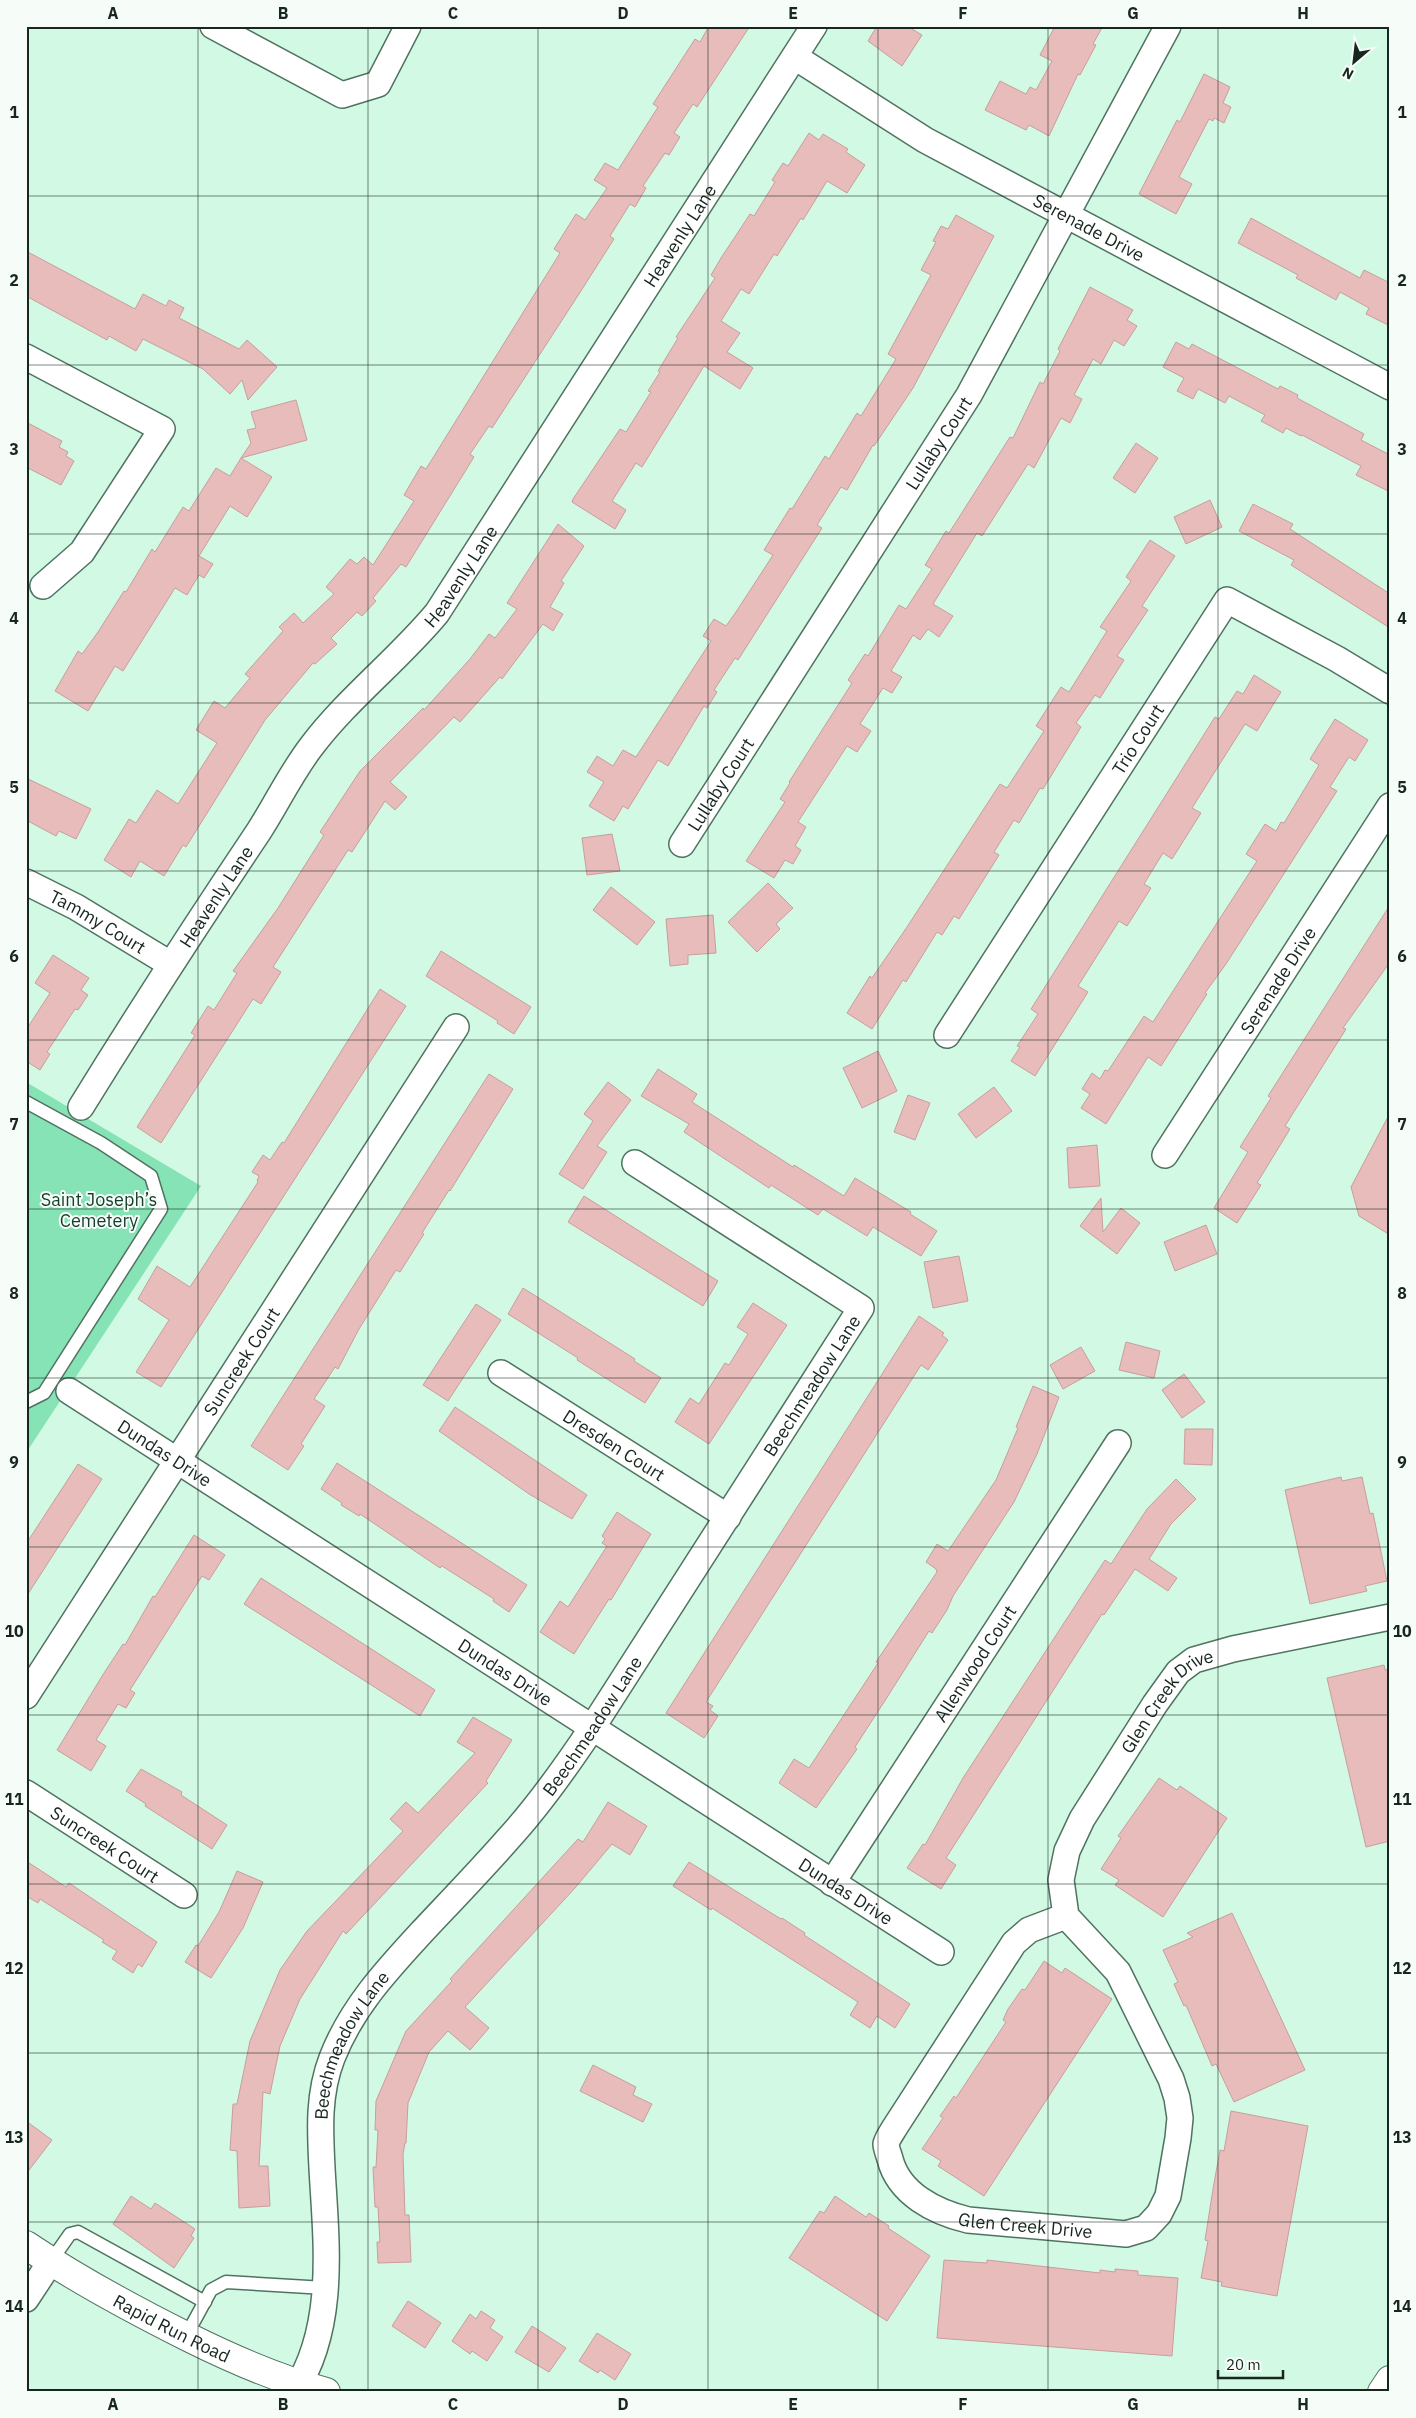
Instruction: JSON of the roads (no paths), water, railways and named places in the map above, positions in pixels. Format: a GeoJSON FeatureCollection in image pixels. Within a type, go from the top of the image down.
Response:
{"type":"FeatureCollection","features":[{"type":"Feature","properties":{"kind":"street"},"geometry":{"type":"LineString","coordinates":[[213,26],[342,95],[378,84],[408,26]]}},
{"type":"Feature","properties":{"kind":"street","name":"Heavenly Lane"},"geometry":{"type":"LineString","coordinates":[[81,1107],[170,964],[268,818],[311,747],[336,717],[412,643],[437,612],[814,26]]}},
{"type":"Feature","properties":{"kind":"street","name":"Lullaby Court"},"geometry":{"type":"LineString","coordinates":[[682,844],[948,430],[1168,26]]}},
{"type":"Feature","properties":{"kind":"street","name":"Serenade Drive"},"geometry":{"type":"LineString","coordinates":[[795,57],[925,140],[1390,387]]}},
{"type":"Feature","properties":{"kind":"street"},"geometry":{"type":"LineString","coordinates":[[26,357],[162,429],[82,552],[43,586]]}},
{"type":"Feature","properties":{"kind":"street","name":"Trio Court"},"geometry":{"type":"LineString","coordinates":[[947,1035],[1227,600],[1337,659],[1390,691]]}},
{"type":"Feature","properties":{"kind":"street","name":"Serenade Drive"},"geometry":{"type":"LineString","coordinates":[[1165,1155],[1390,806]]}},
{"type":"Feature","properties":{"kind":"street","name":"Tammy Court"},"geometry":{"type":"LineString","coordinates":[[26,882],[76,907],[170,964]]}},
{"type":"Feature","properties":{"kind":"street","name":"Suncreek Court"},"geometry":{"type":"LineString","coordinates":[[26,1696],[456,1028]]}},
{"type":"Feature","properties":{"kind":"street","name":"Beechmeadow Lane"},"geometry":{"type":"LineString","coordinates":[[296,2388],[310,2361],[325,2304],[324,2205],[319,2116],[331,2060],[346,2024],[381,1976],[509,1838],[546,1794],[592,1728],[862,1308],[635,1163]]}},
{"type":"Feature","properties":{"kind":"street","name":"Dresden Court"},"geometry":{"type":"LineString","coordinates":[[501,1373],[728,1517]]}},
{"type":"Feature","properties":{"kind":"street","name":"Dundas Drive"},"geometry":{"type":"LineString","coordinates":[[68,1391],[941,1952]]}},
{"type":"Feature","properties":{"kind":"street","name":"Allenwood Court"},"geometry":{"type":"LineString","coordinates":[[832,1883],[1118,1443]]}},
{"type":"Feature","properties":{"kind":"street","name":"Glen Creek Drive"},"geometry":{"type":"LineString","coordinates":[[1066,1916],[1029,1930],[1014,1943],[895,2126],[886,2145],[891,2164],[900,2182],[914,2196],[948,2216],[968,2220],[1126,2234],[1146,2228],[1159,2214],[1168,2196],[1180,2118],[1177,2098],[1170,2079],[1118,1972],[1066,1916],[1061,1880],[1068,1851],[1082,1819],[1178,1672],[1194,1660],[1233,1649],[1390,1617]]}},
{"type":"Feature","properties":{"kind":"street","name":"Suncreek Court"},"geometry":{"type":"LineString","coordinates":[[26,1793],[184,1895]]}},
{"type":"Feature","properties":{"kind":"street","name":"Rapid Run Road"},"geometry":{"type":"LineString","coordinates":[[26,2244],[136,2312],[296,2388],[326,2392]]}},
{"type":"Feature","properties":{"kind":"street"},"geometry":{"type":"LineString","coordinates":[[26,2299],[51,2261]]}},
{"type":"Feature","properties":{"kind":"street"},"geometry":{"type":"LineString","coordinates":[[1382,2392],[1390,2380]]}},
{"type":"Feature","properties":{"kind":"lane"},"geometry":{"type":"LineString","coordinates":[[26,1102],[101,1143],[151,1176],[161,1209],[44,1393],[26,1402]]}},
{"type":"Feature","properties":{"kind":"lane"},"geometry":{"type":"LineString","coordinates":[[51,2261],[70,2234],[78,2232],[205,2302]]}},
{"type":"Feature","properties":{"kind":"lane"},"geometry":{"type":"LineString","coordinates":[[186,2336],[211,2290],[226,2282],[325,2288]]}},
{"type":"Feature","properties":{"kind":"park label","name":"Saint Joseph’s Cemetery"},"geometry":{"type":"Point","coordinates":[99,1209]}}]}
